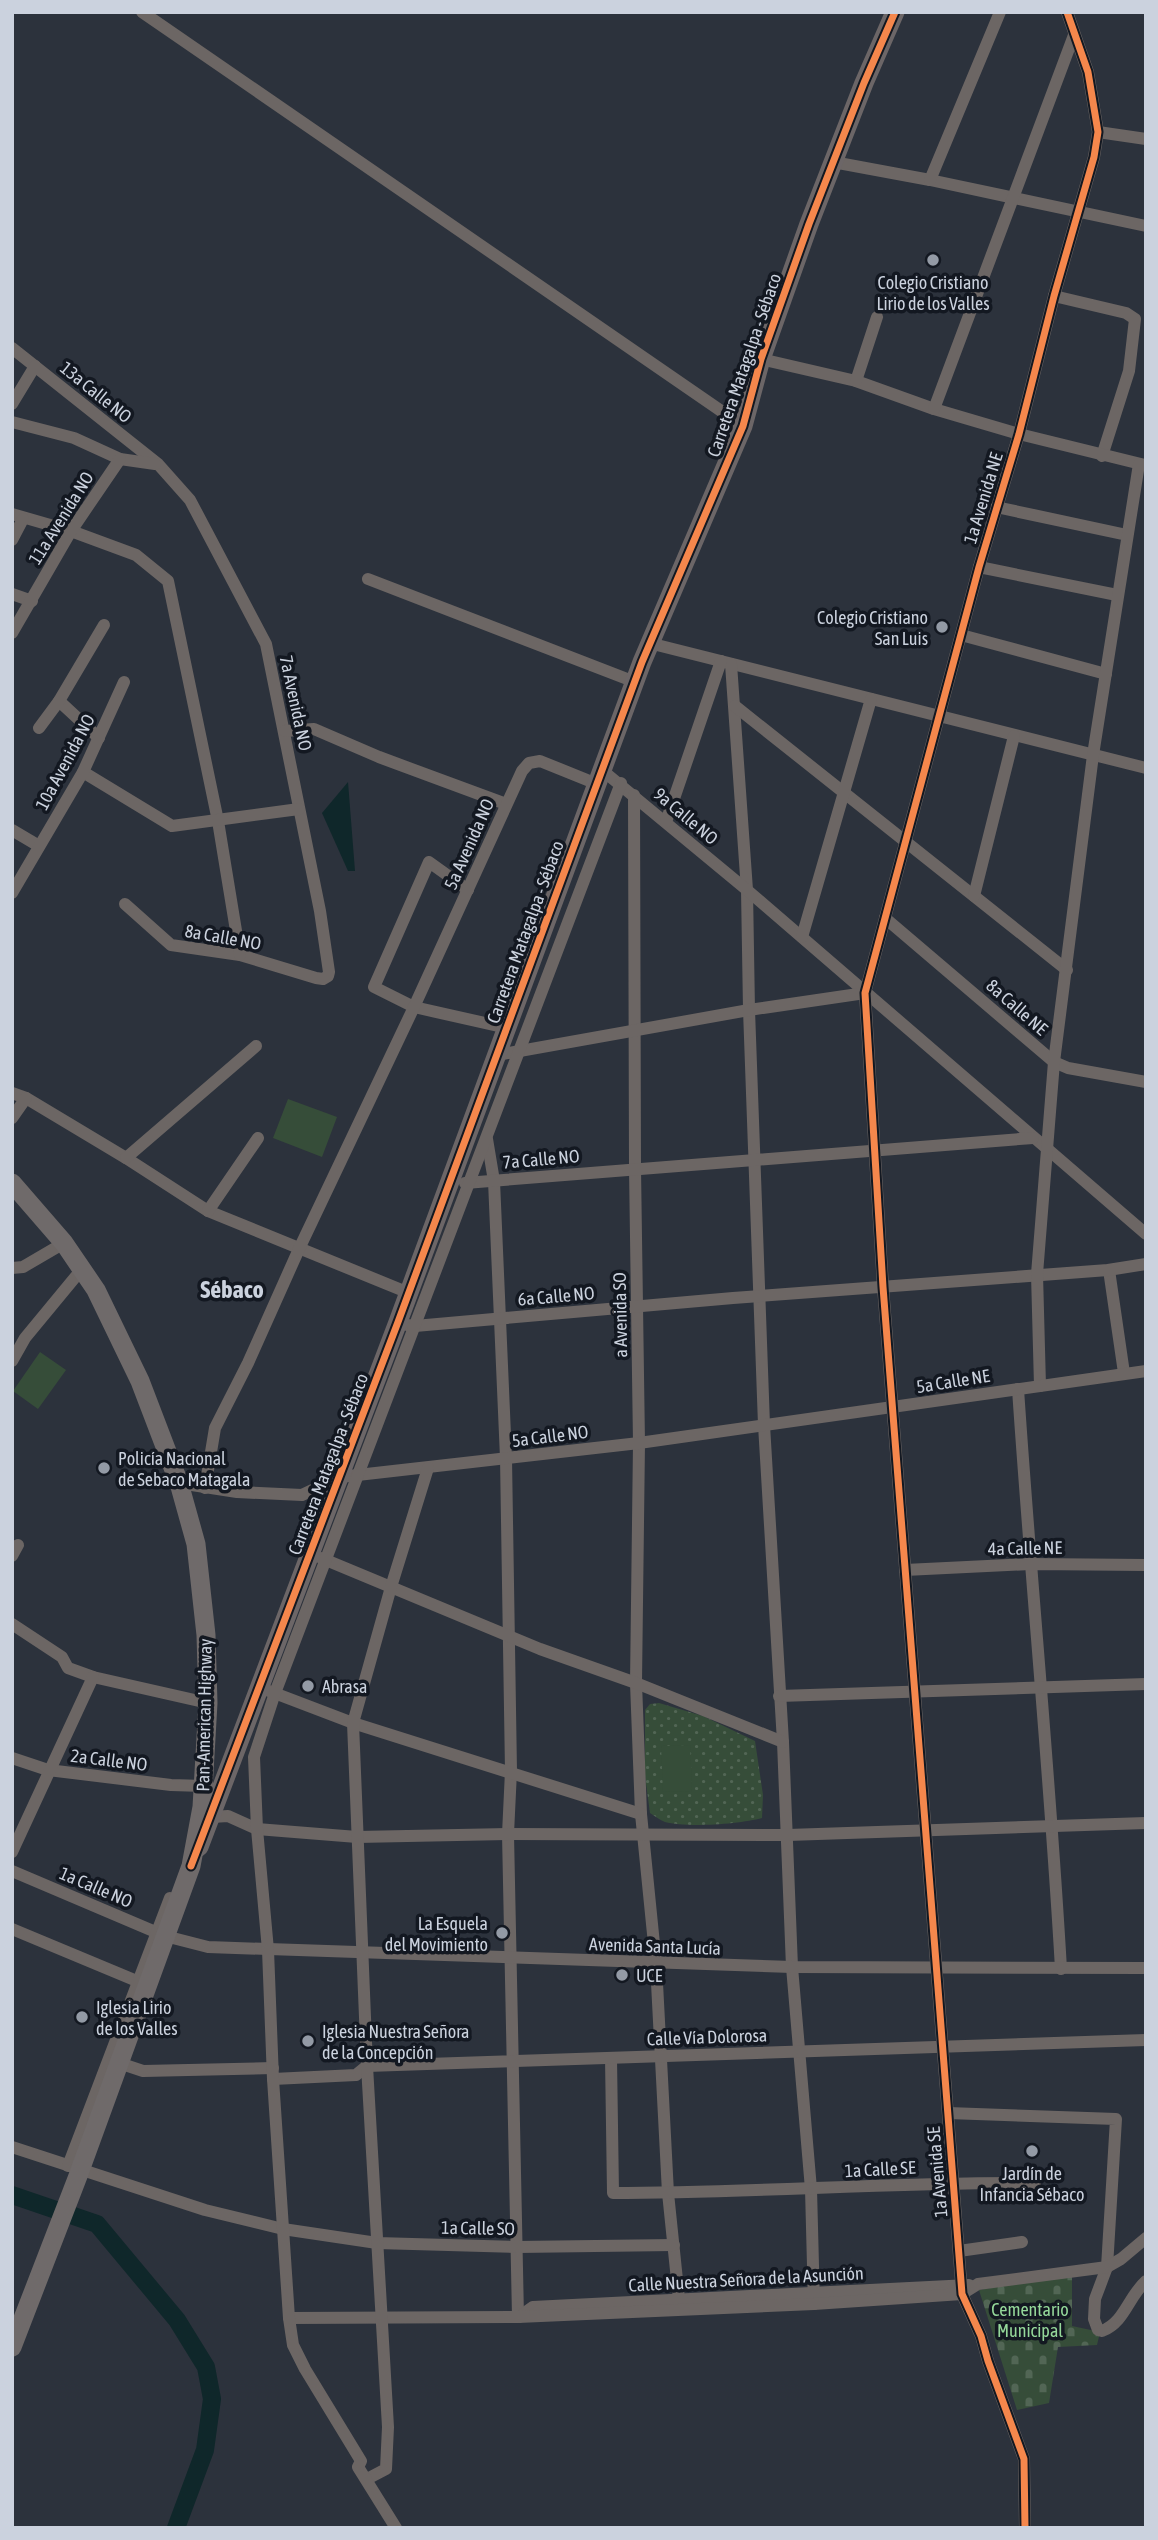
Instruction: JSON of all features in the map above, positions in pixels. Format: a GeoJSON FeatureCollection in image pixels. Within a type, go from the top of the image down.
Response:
{"type":"FeatureCollection","features":[{"type":"Feature","properties":{"kind":"highway","name":"Pan-American Highway"},"geometry":{"type":"LineString","coordinates":[[12,1183],[64,1243],[96,1290],[140,1381],[179,1483],[196,1544],[206,1635],[208,1703],[204,1786],[191,1866],[142,1984],[119,2063],[75,2172],[47,2257],[12,2347]]}},
{"type":"Feature","properties":{"kind":"main road","name":"Carretera Matagalpa - Sébaco"},"geometry":{"type":"LineString","coordinates":[[191,1866],[267,1690],[407,1324],[409,1293],[460,1181],[497,1055],[649,643],[743,426],[761,359],[832,162],[895,12]]}},
{"type":"Feature","properties":{"kind":"street"},"geometry":{"type":"LineString","coordinates":[[142,12],[743,426]]}},
{"type":"Feature","properties":{"kind":"street"},"geometry":{"type":"LineString","coordinates":[[930,180],[1000,12]]}},
{"type":"Feature","properties":{"kind":"street","name":"1a Avenida NE"},"geometry":{"type":"LineString","coordinates":[[937,1969],[883,1287],[865,993],[938,716],[1019,434],[1054,296],[1091,167],[1098,131],[1088,72],[1067,12]]}},
{"type":"Feature","properties":{"kind":"street"},"geometry":{"type":"LineString","coordinates":[[934,409],[1074,35]]}},
{"type":"Feature","properties":{"kind":"street"},"geometry":{"type":"LineString","coordinates":[[1098,131],[1146,139]]}},
{"type":"Feature","properties":{"kind":"street"},"geometry":{"type":"LineString","coordinates":[[832,162],[1146,226]]}},
{"type":"Feature","properties":{"kind":"street"},"geometry":{"type":"LineString","coordinates":[[1054,296],[1126,313],[1135,319],[1129,371],[1102,456]]}},
{"type":"Feature","properties":{"kind":"street"},"geometry":{"type":"LineString","coordinates":[[856,381],[877,317]]}},
{"type":"Feature","properties":{"kind":"street","name":"13a Calle NO"},"geometry":{"type":"LineString","coordinates":[[12,348],[158,464]]}},
{"type":"Feature","properties":{"kind":"street"},"geometry":{"type":"LineString","coordinates":[[761,359],[856,381],[934,409],[1019,434],[1142,465],[1127,535],[1093,755],[1054,1062],[1037,1274],[1040,1387]]}},
{"type":"Feature","properties":{"kind":"street"},"geometry":{"type":"LineString","coordinates":[[12,404],[36,366]]}},
{"type":"Feature","properties":{"kind":"street"},"geometry":{"type":"LineString","coordinates":[[12,422],[74,438],[120,458],[158,464]]}},
{"type":"Feature","properties":{"kind":"street","name":"11a Avenida NO"},"geometry":{"type":"LineString","coordinates":[[12,633],[71,531],[120,458]]}},
{"type":"Feature","properties":{"kind":"street","name":"7a Avenida NO"},"geometry":{"type":"LineString","coordinates":[[158,464],[190,500],[266,644],[320,911],[329,966],[328,976]]}},
{"type":"Feature","properties":{"kind":"street"},"geometry":{"type":"LineString","coordinates":[[996,507],[1127,535]]}},
{"type":"Feature","properties":{"kind":"street"},"geometry":{"type":"LineString","coordinates":[[12,540],[18,517],[71,531],[136,555],[168,581],[218,821],[240,955]]}},
{"type":"Feature","properties":{"kind":"street"},"geometry":{"type":"LineString","coordinates":[[979,567],[1117,595]]}},
{"type":"Feature","properties":{"kind":"street"},"geometry":{"type":"LineString","coordinates":[[368,579],[635,682]]}},
{"type":"Feature","properties":{"kind":"street"},"geometry":{"type":"LineString","coordinates":[[12,594],[32,601]]}},
{"type":"Feature","properties":{"kind":"street"},"geometry":{"type":"LineString","coordinates":[[39,728],[59,701],[104,625]]}},
{"type":"Feature","properties":{"kind":"street"},"geometry":{"type":"LineString","coordinates":[[961,635],[1106,674]]}},
{"type":"Feature","properties":{"kind":"street"},"geometry":{"type":"LineString","coordinates":[[649,643],[1146,768]]}},
{"type":"Feature","properties":{"kind":"street"},"geometry":{"type":"LineString","coordinates":[[726,662],[735,706],[747,890],[748,1010],[764,1425],[788,1835],[792,1967],[811,2189],[813,2299]]}},
{"type":"Feature","properties":{"kind":"street"},"geometry":{"type":"LineString","coordinates":[[666,822],[726,662]]}},
{"type":"Feature","properties":{"kind":"street","name":"10a Avenida NO"},"geometry":{"type":"LineString","coordinates":[[12,893],[83,772],[124,682]]}},
{"type":"Feature","properties":{"kind":"street"},"geometry":{"type":"LineString","coordinates":[[802,937],[871,699]]}},
{"type":"Feature","properties":{"kind":"street"},"geometry":{"type":"LineString","coordinates":[[59,701],[99,738]]}},
{"type":"Feature","properties":{"kind":"street"},"geometry":{"type":"LineString","coordinates":[[735,706],[1067,970]]}},
{"type":"Feature","properties":{"kind":"street"},"geometry":{"type":"LineString","coordinates":[[285,731],[314,729],[379,757],[506,804]]}},
{"type":"Feature","properties":{"kind":"street"},"geometry":{"type":"LineString","coordinates":[[974,896],[1014,736]]}},
{"type":"Feature","properties":{"kind":"street","name":"5a Avenida NO"},"geometry":{"type":"LineString","coordinates":[[205,1488],[215,1428],[248,1363],[522,771],[529,763],[540,761],[600,777]]}},
{"type":"Feature","properties":{"kind":"street"},"geometry":{"type":"LineString","coordinates":[[83,772],[172,826],[299,809]]}},
{"type":"Feature","properties":{"kind":"street","name":"9a Calle NO"},"geometry":{"type":"LineString","coordinates":[[600,777],[621,783],[1146,1234]]}},
{"type":"Feature","properties":{"kind":"street"},"geometry":{"type":"LineString","coordinates":[[407,1324],[460,1181],[487,1138],[621,783]]}},
{"type":"Feature","properties":{"kind":"street","name":"a Avenida SO"},"geometry":{"type":"LineString","coordinates":[[634,795],[639,1443],[636,1683],[641,1814],[656,1964],[668,2193],[680,2305]]}},
{"type":"Feature","properties":{"kind":"street"},"geometry":{"type":"LineString","coordinates":[[12,830],[38,846]]}},
{"type":"Feature","properties":{"kind":"street"},"geometry":{"type":"LineString","coordinates":[[468,890],[429,862],[374,988],[414,1007],[507,1028]]}},
{"type":"Feature","properties":{"kind":"street","name":"8a Calle NO"},"geometry":{"type":"LineString","coordinates":[[125,904],[171,945],[240,955],[316,978],[323,979],[328,976]]}},
{"type":"Feature","properties":{"kind":"street","name":"8a Calle NE"},"geometry":{"type":"LineString","coordinates":[[885,918],[1054,1062],[1068,1068],[1146,1082]]}},
{"type":"Feature","properties":{"kind":"street"},"geometry":{"type":"LineString","coordinates":[[497,1055],[748,1010],[865,993]]}},
{"type":"Feature","properties":{"kind":"street"},"geometry":{"type":"LineString","coordinates":[[126,1158],[256,1046]]}},
{"type":"Feature","properties":{"kind":"street"},"geometry":{"type":"LineString","coordinates":[[12,1093],[26,1098],[126,1158],[208,1211],[409,1293]]}},
{"type":"Feature","properties":{"kind":"street"},"geometry":{"type":"LineString","coordinates":[[12,1118],[26,1098]]}},
{"type":"Feature","properties":{"kind":"street"},"geometry":{"type":"LineString","coordinates":[[208,1211],[258,1138]]}},
{"type":"Feature","properties":{"kind":"street"},"geometry":{"type":"LineString","coordinates":[[487,1138],[494,1181],[506,1458],[510,1771],[508,1834],[519,2317]]}},
{"type":"Feature","properties":{"kind":"street","name":"7a Calle NO"},"geometry":{"type":"LineString","coordinates":[[460,1181],[494,1181],[1033,1138]]}},
{"type":"Feature","properties":{"kind":"street"},"geometry":{"type":"LineString","coordinates":[[12,1268],[23,1267],[64,1243]]}},
{"type":"Feature","properties":{"kind":"street","name":"6a Calle NO"},"geometry":{"type":"LineString","coordinates":[[407,1324],[1110,1270],[1146,1264]]}},
{"type":"Feature","properties":{"kind":"street"},"geometry":{"type":"LineString","coordinates":[[12,1361],[25,1338],[82,1269]]}},
{"type":"Feature","properties":{"kind":"street"},"geometry":{"type":"LineString","coordinates":[[1110,1270],[1124,1373]]}},
{"type":"Feature","properties":{"kind":"street"},"geometry":{"type":"LineString","coordinates":[[12,1329],[25,1338]]}},
{"type":"Feature","properties":{"kind":"street","name":"5a Calle NE"},"geometry":{"type":"LineString","coordinates":[[764,1425],[1146,1371]]}},
{"type":"Feature","properties":{"kind":"street"},"geometry":{"type":"LineString","coordinates":[[1018,1389],[1053,1826],[1061,1969]]}},
{"type":"Feature","properties":{"kind":"street","name":"5a Calle NO"},"geometry":{"type":"LineString","coordinates":[[179,1483],[269,1495],[302,1495],[349,1476],[639,1443],[764,1425]]}},
{"type":"Feature","properties":{"kind":"street"},"geometry":{"type":"LineString","coordinates":[[367,2479],[386,2469],[388,2427],[367,2066],[353,1723],[428,1468]]}},
{"type":"Feature","properties":{"kind":"street"},"geometry":{"type":"LineString","coordinates":[[318,1557],[508,1635],[783,1742]]}},
{"type":"Feature","properties":{"kind":"street","name":"4a Calle NE"},"geometry":{"type":"LineString","coordinates":[[905,1570],[1030,1564],[1146,1565]]}},
{"type":"Feature","properties":{"kind":"street"},"geometry":{"type":"LineString","coordinates":[[12,1624],[62,1657],[68,1668],[93,1677],[208,1703]]}},
{"type":"Feature","properties":{"kind":"street"},"geometry":{"type":"LineString","coordinates":[[12,1852],[93,1677]]}},
{"type":"Feature","properties":{"kind":"street"},"geometry":{"type":"LineString","coordinates":[[779,1696],[1146,1684]]}},
{"type":"Feature","properties":{"kind":"street"},"geometry":{"type":"LineString","coordinates":[[396,2528],[358,2467],[361,2461],[293,2345],[283,2229],[268,1950],[257,1829],[254,1757],[267,1690],[353,1723],[641,1814]]}},
{"type":"Feature","properties":{"kind":"street","name":"2a Calle NO"},"geometry":{"type":"LineString","coordinates":[[12,1758],[48,1770],[171,1785],[204,1786]]}},
{"type":"Feature","properties":{"kind":"street"},"geometry":{"type":"LineString","coordinates":[[212,1817],[228,1816],[257,1829],[357,1838],[508,1834],[788,1835],[1146,1823]]}},
{"type":"Feature","properties":{"kind":"street","name":"1a Calle NO"},"geometry":{"type":"LineString","coordinates":[[12,1871],[161,1934]]}},
{"type":"Feature","properties":{"kind":"street"},"geometry":{"type":"LineString","coordinates":[[12,1929],[142,1984],[75,2172],[12,2147]]}},
{"type":"Feature","properties":{"kind":"street","name":"Avenida Santa Lucía"},"geometry":{"type":"LineString","coordinates":[[161,1934],[208,1947],[656,1964],[937,1969],[1146,1968]]}},
{"type":"Feature","properties":{"kind":"street"},"geometry":{"type":"LineString","coordinates":[[937,1969],[943,2047]]}},
{"type":"Feature","properties":{"kind":"street","name":"Calle Vía Dolorosa"},"geometry":{"type":"LineString","coordinates":[[119,2063],[143,2071],[356,2075],[367,2066],[1146,2040]]}},
{"type":"Feature","properties":{"kind":"street","name":"1a Avenida SE"},"geometry":{"type":"LineString","coordinates":[[943,2047],[962,2289],[1024,2459],[1025,2528]]}},
{"type":"Feature","properties":{"kind":"street"},"geometry":{"type":"LineString","coordinates":[[611,2058],[612,2193],[811,2189]]}},
{"type":"Feature","properties":{"kind":"street"},"geometry":{"type":"LineString","coordinates":[[948,2113],[1116,2119],[1107,2267],[1095,2300],[1094,2319],[1098,2330],[1102,2331],[1116,2324],[1135,2293],[1146,2281]]}},
{"type":"Feature","properties":{"kind":"street","name":"1a Calle SO"},"geometry":{"type":"LineString","coordinates":[[75,2172],[205,2210],[283,2229],[377,2243],[517,2247],[674,2245]]}},
{"type":"Feature","properties":{"kind":"street","name":"1a Calle SE"},"geometry":{"type":"LineString","coordinates":[[811,2189],[954,2183],[1035,2183]]}},
{"type":"Feature","properties":{"kind":"street"},"geometry":{"type":"LineString","coordinates":[[1107,2267],[1146,2238]]}},
{"type":"Feature","properties":{"kind":"street"},"geometry":{"type":"LineString","coordinates":[[959,2251],[1022,2242]]}},
{"type":"Feature","properties":{"kind":"street","name":"Calle Nuestra Señora de la Asunción"},"geometry":{"type":"LineString","coordinates":[[289,2318],[519,2317],[680,2305],[813,2299],[962,2289],[978,2284],[1107,2267]]}},
{"type":"Feature","properties":{"kind":"green space"},"geometry":{"type":"Polygon","coordinates":[[[288,1099],[337,1117],[322,1157],[273,1138],[288,1099]]]}},
{"type":"Feature","properties":{"kind":"green space"},"geometry":{"type":"Polygon","coordinates":[[[40,1352],[66,1370],[38,1409],[13,1391],[40,1352]]]}},
{"type":"Feature","properties":{"kind":"green space"},"geometry":{"type":"Polygon","coordinates":[[[659,1703],[703,1716],[755,1741],[763,1795],[762,1818],[686,1825],[665,1822],[650,1813],[645,1776],[645,1710],[650,1704],[659,1703]]]}},
{"type":"Feature","properties":{"kind":"green space"},"geometry":{"type":"Polygon","coordinates":[[[690,1745],[692,1791],[663,1792],[661,1746],[690,1745]]]}},
{"type":"Feature","properties":{"kind":"green space","name":"Cementario Municipal"},"geometry":{"type":"Polygon","coordinates":[[[1072,2274],[1072,2326],[1100,2332],[1097,2345],[1058,2347],[1049,2403],[1017,2410],[979,2290],[1072,2274]]]}},
{"type":"Feature","properties":{"kind":"shaded area"},"geometry":{"type":"Polygon","coordinates":[[[348,782],[355,871],[348,871],[322,813],[348,782]]]}},
{"type":"Feature","properties":{"kind":"waterway"},"geometry":{"type":"LineString","coordinates":[[12,2195],[97,2224],[177,2320],[206,2367],[212,2399],[205,2450],[176,2528]]}},
{"type":"Feature","properties":{"kind":"cycle path"},"geometry":{"type":"LineString","coordinates":[[191,1866],[398,1322],[642,662],[743,426],[761,359],[809,224],[895,12]]}},
{"type":"Feature","properties":{"kind":"cycle path"},"geometry":{"type":"LineString","coordinates":[[1025,2528],[1024,2459],[981,2336],[962,2294],[883,1287],[865,993],[979,567],[1019,434],[1054,296],[1094,157],[1098,132],[1088,72],[1067,12]]}},
{"type":"Feature","properties":{"kind":"place","name":"Colegio Cristiano Lirio de los Valles"},"geometry":{"type":"Point","coordinates":[933,260]}},
{"type":"Feature","properties":{"kind":"place","name":"Colegio Cristiano San Luis"},"geometry":{"type":"Point","coordinates":[942,627]}},
{"type":"Feature","properties":{"kind":"place","name":"Policía Nacional de Sebaco Matagala"},"geometry":{"type":"Point","coordinates":[104,1468]}},
{"type":"Feature","properties":{"kind":"place","name":"Abrasa"},"geometry":{"type":"Point","coordinates":[308,1686]}},
{"type":"Feature","properties":{"kind":"place","name":"La Esquela del Movimiento"},"geometry":{"type":"Point","coordinates":[502,1933]}},
{"type":"Feature","properties":{"kind":"place","name":"UCE"},"geometry":{"type":"Point","coordinates":[622,1975]}},
{"type":"Feature","properties":{"kind":"place","name":"Iglesia Lirio de los Valles"},"geometry":{"type":"Point","coordinates":[82,2017]}},
{"type":"Feature","properties":{"kind":"place","name":"Iglesia Nuestra Señora de la Concepción"},"geometry":{"type":"Point","coordinates":[308,2041]}},
{"type":"Feature","properties":{"kind":"place","name":"Jardín de Infancia Sébaco"},"geometry":{"type":"Point","coordinates":[1032,2151]}},
{"type":"Feature","properties":{"kind":"district","name":"Sébaco"},"geometry":{"type":"Point","coordinates":[232,1289]}}]}
